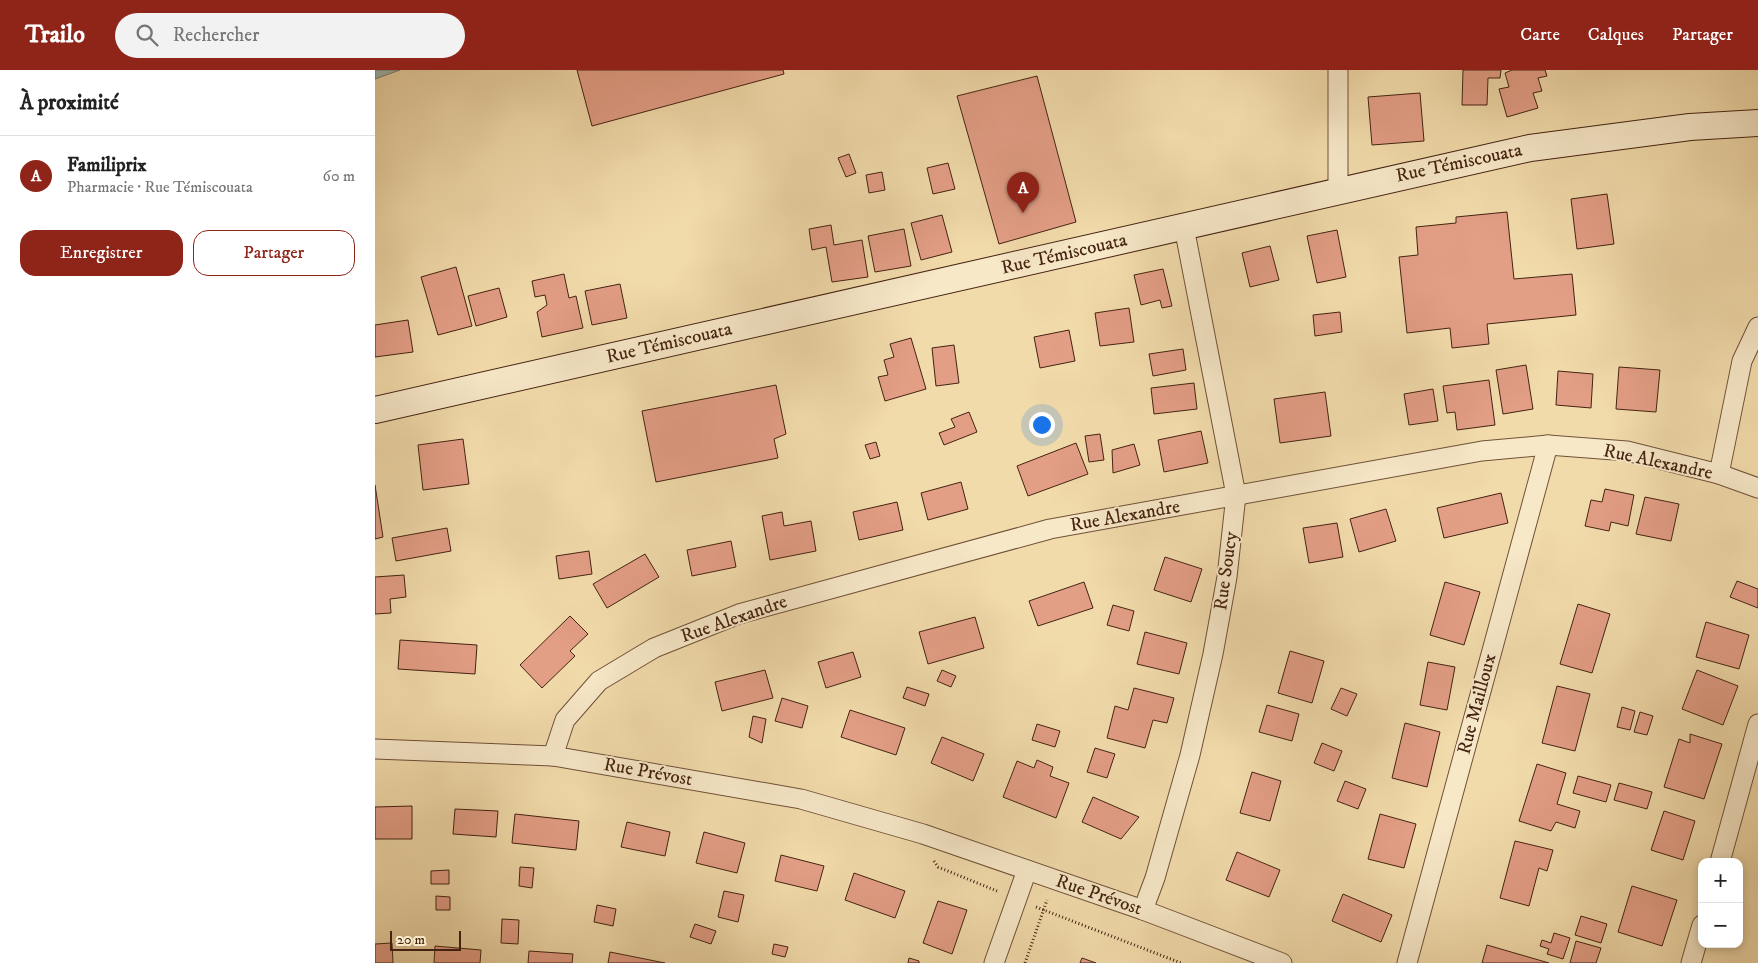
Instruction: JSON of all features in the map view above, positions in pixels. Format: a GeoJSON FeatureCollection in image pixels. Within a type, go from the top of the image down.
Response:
{"type":"FeatureCollection","features":[{"type":"Feature","properties":{"kind":"main road","name":"Rue Témiscouata"},"geometry":{"type":"LineString","coordinates":[[375,410],[1184,227],[1338,190],[1530,148],[1690,127],[1758,123]]}},
{"type":"Feature","properties":{"kind":"street"},"geometry":{"type":"LineString","coordinates":[[1338,70],[1338,190]]}},
{"type":"Feature","properties":{"kind":"street","name":"Rue Soucy"},"geometry":{"type":"LineString","coordinates":[[1143,910],[1155,878],[1190,755],[1213,654],[1227,577],[1235,495],[1184,227]]}},
{"type":"Feature","properties":{"kind":"street"},"geometry":{"type":"LineString","coordinates":[[1719,474],[1742,361],[1758,327]]}},
{"type":"Feature","properties":{"kind":"street","name":"Rue Alexandre"},"geometry":{"type":"LineString","coordinates":[[553,756],[565,720],[599,681],[654,648],[739,614],[1050,530],[1482,451],[1548,445],[1627,451],[1719,474],[1758,488]]}},
{"type":"Feature","properties":{"kind":"street","name":"Rue Mailloux"},"geometry":{"type":"LineString","coordinates":[[1407,963],[1548,445]]}},
{"type":"Feature","properties":{"kind":"street"},"geometry":{"type":"LineString","coordinates":[[1720,858],[1758,724]]}},
{"type":"Feature","properties":{"kind":"street","name":"Rue Prévost"},"geometry":{"type":"LineString","coordinates":[[375,749],[553,756],[801,799],[915,832],[1054,879],[1143,910],[1282,963]]}},
{"type":"Feature","properties":{"kind":"street"},"geometry":{"type":"LineString","coordinates":[[994,963],[1027,870]]}},
{"type":"Feature","properties":{"kind":"street"},"geometry":{"type":"LineString","coordinates":[[1691,963],[1698,939]]}},
{"type":"Feature","properties":{"kind":"path","name":"Rue Prévost"},"geometry":{"type":"LineString","coordinates":[[915,832],[938,867],[1181,963]]}},
{"type":"Feature","properties":{"kind":"path"},"geometry":{"type":"LineString","coordinates":[[1025,963],[1054,879]]}},
{"type":"Feature","properties":{"kind":"water"},"geometry":{"type":"Polygon","coordinates":[[[375,70],[400,70],[375,79],[375,70]]]}},
{"type":"Feature","properties":{"kind":"building"},"geometry":{"type":"Polygon","coordinates":[[[577,70],[783,70],[784,74],[592,126],[577,70]]]}},
{"type":"Feature","properties":{"kind":"building"},"geometry":{"type":"Polygon","coordinates":[[[1463,70],[1501,70],[1500,78],[1488,78],[1487,105],[1462,105],[1463,70]]]}},
{"type":"Feature","properties":{"kind":"building"},"geometry":{"type":"Polygon","coordinates":[[[1512,70],[1545,70],[1547,76],[1538,78],[1542,91],[1533,93],[1538,108],[1507,117],[1499,89],[1509,87],[1505,73],[1512,70]]]}},
{"type":"Feature","properties":{"kind":"building"},"geometry":{"type":"Polygon","coordinates":[[[1037,76],[1076,222],[999,244],[957,96],[1037,76]]]}},
{"type":"Feature","properties":{"kind":"building"},"geometry":{"type":"Polygon","coordinates":[[[1420,93],[1424,141],[1372,145],[1368,97],[1420,93]]]}},
{"type":"Feature","properties":{"kind":"building"},"geometry":{"type":"Polygon","coordinates":[[[849,154],[856,173],[846,177],[838,158],[849,154]]]}},
{"type":"Feature","properties":{"kind":"building"},"geometry":{"type":"Polygon","coordinates":[[[948,163],[955,189],[933,194],[927,168],[948,163]]]}},
{"type":"Feature","properties":{"kind":"building"},"geometry":{"type":"Polygon","coordinates":[[[882,172],[885,190],[869,193],[866,175],[882,172]]]}},
{"type":"Feature","properties":{"kind":"building"},"geometry":{"type":"Polygon","coordinates":[[[1607,194],[1614,244],[1577,249],[1571,199],[1607,194]]]}},
{"type":"Feature","properties":{"kind":"building"},"geometry":{"type":"Polygon","coordinates":[[[1507,212],[1514,279],[1572,274],[1576,315],[1487,324],[1489,344],[1452,348],[1450,328],[1407,333],[1399,257],[1418,255],[1416,227],[1456,223],[1456,217],[1507,212]]]}},
{"type":"Feature","properties":{"kind":"building"},"geometry":{"type":"Polygon","coordinates":[[[942,215],[952,252],[921,260],[911,223],[942,215]]]}},
{"type":"Feature","properties":{"kind":"building"},"geometry":{"type":"Polygon","coordinates":[[[831,225],[834,245],[862,240],[868,277],[832,282],[826,247],[812,250],[809,229],[831,225]]]}},
{"type":"Feature","properties":{"kind":"building"},"geometry":{"type":"Polygon","coordinates":[[[904,229],[911,266],[875,272],[868,236],[904,229]]]}},
{"type":"Feature","properties":{"kind":"building"},"geometry":{"type":"Polygon","coordinates":[[[1337,230],[1346,277],[1317,283],[1307,236],[1337,230]]]}},
{"type":"Feature","properties":{"kind":"building"},"geometry":{"type":"Polygon","coordinates":[[[1270,246],[1279,280],[1250,287],[1242,253],[1270,246]]]}},
{"type":"Feature","properties":{"kind":"building"},"geometry":{"type":"Polygon","coordinates":[[[456,267],[472,326],[438,335],[421,277],[456,267]]]}},
{"type":"Feature","properties":{"kind":"building"},"geometry":{"type":"Polygon","coordinates":[[[1163,269],[1172,306],[1162,308],[1160,300],[1141,305],[1134,275],[1163,269]]]}},
{"type":"Feature","properties":{"kind":"building"},"geometry":{"type":"Polygon","coordinates":[[[564,274],[569,298],[576,296],[583,328],[542,337],[537,312],[547,305],[545,295],[535,297],[532,281],[564,274]]]}},
{"type":"Feature","properties":{"kind":"building"},"geometry":{"type":"Polygon","coordinates":[[[620,284],[627,318],[592,325],[585,291],[620,284]]]}},
{"type":"Feature","properties":{"kind":"building"},"geometry":{"type":"Polygon","coordinates":[[[499,288],[507,317],[476,326],[468,296],[499,288]]]}},
{"type":"Feature","properties":{"kind":"building"},"geometry":{"type":"Polygon","coordinates":[[[1129,308],[1134,342],[1100,346],[1095,313],[1129,308]]]}},
{"type":"Feature","properties":{"kind":"building"},"geometry":{"type":"Polygon","coordinates":[[[1340,312],[1342,332],[1315,336],[1313,315],[1340,312]]]}},
{"type":"Feature","properties":{"kind":"building"},"geometry":{"type":"Polygon","coordinates":[[[408,320],[413,352],[375,357],[375,325],[408,320]]]}},
{"type":"Feature","properties":{"kind":"building"},"geometry":{"type":"Polygon","coordinates":[[[1069,330],[1075,361],[1040,368],[1034,337],[1069,330]]]}},
{"type":"Feature","properties":{"kind":"building"},"geometry":{"type":"Polygon","coordinates":[[[911,338],[926,389],[885,401],[878,377],[888,375],[884,360],[894,357],[890,344],[911,338]]]}},
{"type":"Feature","properties":{"kind":"building"},"geometry":{"type":"Polygon","coordinates":[[[954,345],[959,383],[936,386],[932,348],[954,345]]]}},
{"type":"Feature","properties":{"kind":"building"},"geometry":{"type":"Polygon","coordinates":[[[1183,349],[1186,370],[1153,376],[1149,354],[1183,349]]]}},
{"type":"Feature","properties":{"kind":"building"},"geometry":{"type":"Polygon","coordinates":[[[1526,365],[1533,409],[1503,414],[1496,370],[1526,365]]]}},
{"type":"Feature","properties":{"kind":"building"},"geometry":{"type":"Polygon","coordinates":[[[1619,367],[1660,370],[1656,412],[1616,409],[1619,367]]]}},
{"type":"Feature","properties":{"kind":"building"},"geometry":{"type":"Polygon","coordinates":[[[1558,371],[1593,374],[1591,408],[1556,405],[1558,371]]]}},
{"type":"Feature","properties":{"kind":"building"},"geometry":{"type":"Polygon","coordinates":[[[1489,380],[1495,425],[1457,430],[1455,412],[1447,413],[1443,386],[1489,380]]]}},
{"type":"Feature","properties":{"kind":"building"},"geometry":{"type":"Polygon","coordinates":[[[1194,383],[1197,409],[1154,414],[1151,388],[1194,383]]]}},
{"type":"Feature","properties":{"kind":"building"},"geometry":{"type":"Polygon","coordinates":[[[776,385],[786,434],[774,439],[778,458],[656,482],[642,411],[776,385]]]}},
{"type":"Feature","properties":{"kind":"building"},"geometry":{"type":"Polygon","coordinates":[[[1433,389],[1438,421],[1409,425],[1404,394],[1433,389]]]}},
{"type":"Feature","properties":{"kind":"building"},"geometry":{"type":"Polygon","coordinates":[[[1325,392],[1331,436],[1280,443],[1274,399],[1325,392]]]}},
{"type":"Feature","properties":{"kind":"building"},"geometry":{"type":"Polygon","coordinates":[[[969,412],[977,432],[944,445],[939,433],[955,427],[951,419],[969,412]]]}},
{"type":"Feature","properties":{"kind":"building"},"geometry":{"type":"Polygon","coordinates":[[[1201,431],[1208,463],[1164,472],[1158,440],[1201,431]]]}},
{"type":"Feature","properties":{"kind":"building"},"geometry":{"type":"Polygon","coordinates":[[[1100,434],[1104,460],[1089,462],[1085,436],[1100,434]]]}},
{"type":"Feature","properties":{"kind":"building"},"geometry":{"type":"Polygon","coordinates":[[[463,439],[469,484],[423,490],[418,445],[463,439]]]}},
{"type":"Feature","properties":{"kind":"building"},"geometry":{"type":"Polygon","coordinates":[[[876,442],[880,456],[870,459],[865,445],[876,442]]]}},
{"type":"Feature","properties":{"kind":"building"},"geometry":{"type":"Polygon","coordinates":[[[1076,443],[1088,474],[1028,496],[1017,466],[1076,443]]]}},
{"type":"Feature","properties":{"kind":"building"},"geometry":{"type":"Polygon","coordinates":[[[1134,444],[1140,465],[1113,473],[1112,450],[1134,444]]]}},
{"type":"Feature","properties":{"kind":"building"},"geometry":{"type":"Polygon","coordinates":[[[961,482],[968,509],[928,520],[921,493],[961,482]]]}},
{"type":"Feature","properties":{"kind":"building"},"geometry":{"type":"Polygon","coordinates":[[[375,485],[383,537],[375,539],[375,485]]]}},
{"type":"Feature","properties":{"kind":"building"},"geometry":{"type":"Polygon","coordinates":[[[1605,489],[1634,495],[1628,526],[1611,522],[1609,531],[1585,526],[1591,500],[1602,502],[1605,489]]]}},
{"type":"Feature","properties":{"kind":"building"},"geometry":{"type":"Polygon","coordinates":[[[1501,493],[1508,523],[1444,538],[1437,508],[1501,493]]]}},
{"type":"Feature","properties":{"kind":"building"},"geometry":{"type":"Polygon","coordinates":[[[1645,497],[1679,504],[1671,541],[1636,534],[1645,497]]]}},
{"type":"Feature","properties":{"kind":"building"},"geometry":{"type":"Polygon","coordinates":[[[897,502],[903,530],[859,540],[853,512],[897,502]]]}},
{"type":"Feature","properties":{"kind":"building"},"geometry":{"type":"Polygon","coordinates":[[[1386,509],[1396,541],[1359,552],[1350,519],[1386,509]]]}},
{"type":"Feature","properties":{"kind":"building"},"geometry":{"type":"Polygon","coordinates":[[[782,512],[784,526],[811,521],[816,551],[770,560],[762,516],[782,512]]]}},
{"type":"Feature","properties":{"kind":"building"},"geometry":{"type":"Polygon","coordinates":[[[1337,523],[1343,557],[1309,563],[1303,528],[1337,523]]]}},
{"type":"Feature","properties":{"kind":"building"},"geometry":{"type":"Polygon","coordinates":[[[447,528],[451,551],[396,561],[392,538],[447,528]]]}},
{"type":"Feature","properties":{"kind":"building"},"geometry":{"type":"Polygon","coordinates":[[[731,541],[736,567],[692,576],[687,550],[731,541]]]}},
{"type":"Feature","properties":{"kind":"building"},"geometry":{"type":"Polygon","coordinates":[[[589,551],[592,574],[559,579],[556,556],[589,551]]]}},
{"type":"Feature","properties":{"kind":"building"},"geometry":{"type":"Polygon","coordinates":[[[645,554],[659,577],[607,608],[593,584],[645,554]]]}},
{"type":"Feature","properties":{"kind":"building"},"geometry":{"type":"Polygon","coordinates":[[[1165,557],[1202,569],[1191,602],[1154,590],[1165,557]]]}},
{"type":"Feature","properties":{"kind":"building"},"geometry":{"type":"Polygon","coordinates":[[[404,575],[406,597],[390,599],[391,613],[375,614],[375,577],[404,575]]]}},
{"type":"Feature","properties":{"kind":"building"},"geometry":{"type":"Polygon","coordinates":[[[1737,581],[1758,589],[1758,608],[1730,597],[1737,581]]]}},
{"type":"Feature","properties":{"kind":"building"},"geometry":{"type":"Polygon","coordinates":[[[1084,582],[1093,608],[1038,626],[1029,601],[1084,582]]]}},
{"type":"Feature","properties":{"kind":"building"},"geometry":{"type":"Polygon","coordinates":[[[1445,582],[1480,592],[1464,645],[1430,635],[1445,582]]]}},
{"type":"Feature","properties":{"kind":"building"},"geometry":{"type":"Polygon","coordinates":[[[1578,604],[1610,614],[1592,673],[1560,664],[1578,604]]]}},
{"type":"Feature","properties":{"kind":"building"},"geometry":{"type":"Polygon","coordinates":[[[1113,605],[1134,611],[1129,631],[1107,625],[1113,605]]]}},
{"type":"Feature","properties":{"kind":"building"},"geometry":{"type":"Polygon","coordinates":[[[570,616],[588,634],[570,651],[575,656],[542,688],[520,665],[570,616]]]}},
{"type":"Feature","properties":{"kind":"building"},"geometry":{"type":"Polygon","coordinates":[[[975,617],[984,648],[928,664],[919,632],[975,617]]]}},
{"type":"Feature","properties":{"kind":"building"},"geometry":{"type":"Polygon","coordinates":[[[1706,622],[1749,635],[1739,669],[1696,657],[1706,622]]]}},
{"type":"Feature","properties":{"kind":"building"},"geometry":{"type":"Polygon","coordinates":[[[1145,632],[1187,643],[1179,674],[1137,664],[1145,632]]]}},
{"type":"Feature","properties":{"kind":"building"},"geometry":{"type":"Polygon","coordinates":[[[400,640],[477,645],[475,674],[398,669],[400,640]]]}},
{"type":"Feature","properties":{"kind":"building"},"geometry":{"type":"Polygon","coordinates":[[[1290,651],[1324,661],[1312,703],[1278,693],[1290,651]]]}},
{"type":"Feature","properties":{"kind":"building"},"geometry":{"type":"Polygon","coordinates":[[[853,652],[861,677],[826,688],[818,662],[853,652]]]}},
{"type":"Feature","properties":{"kind":"building"},"geometry":{"type":"Polygon","coordinates":[[[1428,662],[1455,667],[1447,710],[1420,705],[1428,662]]]}},
{"type":"Feature","properties":{"kind":"building"},"geometry":{"type":"Polygon","coordinates":[[[765,670],[773,698],[722,711],[715,682],[765,670]]]}},
{"type":"Feature","properties":{"kind":"building"},"geometry":{"type":"Polygon","coordinates":[[[942,670],[956,676],[951,687],[937,681],[942,670]]]}},
{"type":"Feature","properties":{"kind":"building"},"geometry":{"type":"Polygon","coordinates":[[[1697,670],[1738,686],[1723,725],[1682,709],[1697,670]]]}},
{"type":"Feature","properties":{"kind":"building"},"geometry":{"type":"Polygon","coordinates":[[[1557,686],[1590,694],[1575,751],[1542,743],[1557,686]]]}},
{"type":"Feature","properties":{"kind":"building"},"geometry":{"type":"Polygon","coordinates":[[[907,687],[929,694],[925,706],[903,698],[907,687]]]}},
{"type":"Feature","properties":{"kind":"building"},"geometry":{"type":"Polygon","coordinates":[[[1134,688],[1174,698],[1167,723],[1153,720],[1145,748],[1107,738],[1115,706],[1128,710],[1134,688]]]}},
{"type":"Feature","properties":{"kind":"building"},"geometry":{"type":"Polygon","coordinates":[[[1341,688],[1357,694],[1347,716],[1331,709],[1341,688]]]}},
{"type":"Feature","properties":{"kind":"building"},"geometry":{"type":"Polygon","coordinates":[[[782,698],[808,706],[802,728],[775,721],[782,698]]]}},
{"type":"Feature","properties":{"kind":"building"},"geometry":{"type":"Polygon","coordinates":[[[1267,705],[1299,714],[1292,741],[1259,732],[1267,705]]]}},
{"type":"Feature","properties":{"kind":"building"},"geometry":{"type":"Polygon","coordinates":[[[1622,707],[1635,711],[1630,730],[1617,727],[1622,707]]]}},
{"type":"Feature","properties":{"kind":"building"},"geometry":{"type":"Polygon","coordinates":[[[850,710],[905,728],[896,755],[841,737],[850,710]]]}},
{"type":"Feature","properties":{"kind":"building"},"geometry":{"type":"Polygon","coordinates":[[[1640,712],[1653,716],[1647,735],[1634,732],[1640,712]]]}},
{"type":"Feature","properties":{"kind":"building"},"geometry":{"type":"Polygon","coordinates":[[[753,716],[766,719],[762,743],[749,737],[753,716]]]}},
{"type":"Feature","properties":{"kind":"building"},"geometry":{"type":"Polygon","coordinates":[[[1405,723],[1440,732],[1427,787],[1392,778],[1405,723]]]}},
{"type":"Feature","properties":{"kind":"building"},"geometry":{"type":"Polygon","coordinates":[[[1037,724],[1060,731],[1055,747],[1032,740],[1037,724]]]}},
{"type":"Feature","properties":{"kind":"building"},"geometry":{"type":"Polygon","coordinates":[[[1690,734],[1722,744],[1704,799],[1664,787],[1679,739],[1690,743],[1690,734]]]}},
{"type":"Feature","properties":{"kind":"building"},"geometry":{"type":"Polygon","coordinates":[[[942,737],[984,754],[973,781],[931,763],[942,737]]]}},
{"type":"Feature","properties":{"kind":"building"},"geometry":{"type":"Polygon","coordinates":[[[1322,743],[1342,751],[1334,771],[1314,763],[1322,743]]]}},
{"type":"Feature","properties":{"kind":"building"},"geometry":{"type":"Polygon","coordinates":[[[1095,748],[1115,754],[1107,778],[1087,772],[1095,748]]]}},
{"type":"Feature","properties":{"kind":"building"},"geometry":{"type":"Polygon","coordinates":[[[1037,760],[1053,767],[1050,776],[1069,783],[1056,818],[1003,797],[1017,761],[1034,768],[1037,760]]]}},
{"type":"Feature","properties":{"kind":"building"},"geometry":{"type":"Polygon","coordinates":[[[1537,764],[1566,773],[1557,804],[1580,811],[1575,828],[1556,822],[1551,831],[1519,821],[1537,764]]]}},
{"type":"Feature","properties":{"kind":"building"},"geometry":{"type":"Polygon","coordinates":[[[1252,772],[1281,781],[1270,821],[1240,813],[1252,772]]]}},
{"type":"Feature","properties":{"kind":"building"},"geometry":{"type":"Polygon","coordinates":[[[1578,776],[1611,785],[1606,802],[1573,793],[1578,776]]]}},
{"type":"Feature","properties":{"kind":"building"},"geometry":{"type":"Polygon","coordinates":[[[1345,781],[1366,789],[1358,809],[1337,801],[1345,781]]]}},
{"type":"Feature","properties":{"kind":"building"},"geometry":{"type":"Polygon","coordinates":[[[1619,783],[1652,792],[1647,809],[1614,800],[1619,783]]]}},
{"type":"Feature","properties":{"kind":"building"},"geometry":{"type":"Polygon","coordinates":[[[1093,797],[1139,817],[1121,839],[1082,822],[1093,797]]]}},
{"type":"Feature","properties":{"kind":"building"},"geometry":{"type":"Polygon","coordinates":[[[412,806],[412,839],[375,839],[375,807],[412,806]]]}},
{"type":"Feature","properties":{"kind":"building"},"geometry":{"type":"Polygon","coordinates":[[[455,809],[498,811],[496,837],[453,834],[455,809]]]}},
{"type":"Feature","properties":{"kind":"building"},"geometry":{"type":"Polygon","coordinates":[[[1664,811],[1695,821],[1683,860],[1651,850],[1664,811]]]}},
{"type":"Feature","properties":{"kind":"building"},"geometry":{"type":"Polygon","coordinates":[[[515,814],[579,821],[576,850],[512,843],[515,814]]]}},
{"type":"Feature","properties":{"kind":"building"},"geometry":{"type":"Polygon","coordinates":[[[1380,814],[1416,824],[1404,868],[1368,859],[1380,814]]]}},
{"type":"Feature","properties":{"kind":"building"},"geometry":{"type":"Polygon","coordinates":[[[627,822],[670,832],[665,856],[621,847],[627,822]]]}},
{"type":"Feature","properties":{"kind":"building"},"geometry":{"type":"Polygon","coordinates":[[[704,832],[745,843],[737,873],[696,863],[704,832]]]}},
{"type":"Feature","properties":{"kind":"building"},"geometry":{"type":"Polygon","coordinates":[[[1515,841],[1553,850],[1547,871],[1539,868],[1529,906],[1500,898],[1515,841]]]}},
{"type":"Feature","properties":{"kind":"building"},"geometry":{"type":"Polygon","coordinates":[[[1237,852],[1280,870],[1269,897],[1226,880],[1237,852]]]}},
{"type":"Feature","properties":{"kind":"building"},"geometry":{"type":"Polygon","coordinates":[[[781,855],[824,866],[817,891],[775,881],[781,855]]]}},
{"type":"Feature","properties":{"kind":"building"},"geometry":{"type":"Polygon","coordinates":[[[520,867],[534,868],[532,888],[519,886],[520,867]]]}},
{"type":"Feature","properties":{"kind":"building"},"geometry":{"type":"Polygon","coordinates":[[[449,870],[449,884],[431,884],[431,871],[449,870]]]}},
{"type":"Feature","properties":{"kind":"building"},"geometry":{"type":"Polygon","coordinates":[[[854,873],[905,891],[895,918],[845,900],[854,873]]]}},
{"type":"Feature","properties":{"kind":"building"},"geometry":{"type":"Polygon","coordinates":[[[1632,886],[1677,900],[1662,946],[1618,932],[1632,886]]]}},
{"type":"Feature","properties":{"kind":"building"},"geometry":{"type":"Polygon","coordinates":[[[724,891],[744,895],[738,922],[718,917],[724,891]]]}},
{"type":"Feature","properties":{"kind":"building"},"geometry":{"type":"Polygon","coordinates":[[[1343,894],[1392,915],[1381,942],[1332,921],[1343,894]]]}},
{"type":"Feature","properties":{"kind":"building"},"geometry":{"type":"Polygon","coordinates":[[[436,896],[450,897],[450,910],[436,910],[436,896]]]}},
{"type":"Feature","properties":{"kind":"building"},"geometry":{"type":"Polygon","coordinates":[[[938,901],[967,910],[952,954],[923,943],[938,901]]]}},
{"type":"Feature","properties":{"kind":"building"},"geometry":{"type":"Polygon","coordinates":[[[597,905],[616,909],[613,926],[594,922],[597,905]]]}},
{"type":"Feature","properties":{"kind":"building"},"geometry":{"type":"Polygon","coordinates":[[[1581,916],[1607,924],[1601,943],[1575,935],[1581,916]]]}},
{"type":"Feature","properties":{"kind":"building"},"geometry":{"type":"Polygon","coordinates":[[[502,919],[519,920],[518,944],[501,943],[502,919]]]}},
{"type":"Feature","properties":{"kind":"building"},"geometry":{"type":"Polygon","coordinates":[[[695,924],[716,931],[711,944],[690,937],[695,924]]]}},
{"type":"Feature","properties":{"kind":"building"},"geometry":{"type":"Polygon","coordinates":[[[1554,933],[1570,938],[1563,959],[1547,954],[1549,949],[1540,946],[1542,940],[1551,943],[1554,933]]]}},
{"type":"Feature","properties":{"kind":"building"},"geometry":{"type":"Polygon","coordinates":[[[1576,941],[1601,948],[1596,963],[1570,963],[1576,941]]]}},
{"type":"Feature","properties":{"kind":"building"},"geometry":{"type":"Polygon","coordinates":[[[392,943],[393,963],[375,963],[375,944],[392,943]]]}},
{"type":"Feature","properties":{"kind":"building"},"geometry":{"type":"Polygon","coordinates":[[[774,944],[788,947],[785,957],[772,954],[774,944]]]}},
{"type":"Feature","properties":{"kind":"building"},"geometry":{"type":"Polygon","coordinates":[[[1487,945],[1549,963],[1482,963],[1487,945]]]}},
{"type":"Feature","properties":{"kind":"building"},"geometry":{"type":"Polygon","coordinates":[[[435,946],[481,950],[480,963],[434,963],[435,946]]]}},
{"type":"Feature","properties":{"kind":"building"},"geometry":{"type":"Polygon","coordinates":[[[529,951],[573,954],[572,963],[528,963],[529,951]]]}},
{"type":"Feature","properties":{"kind":"building"},"geometry":{"type":"Polygon","coordinates":[[[610,952],[665,963],[608,963],[610,952]]]}},
{"type":"Feature","properties":{"kind":"building"},"geometry":{"type":"Polygon","coordinates":[[[909,958],[919,961],[919,963],[908,963],[909,958]]]}},
{"type":"Feature","properties":{"kind":"building"},"geometry":{"type":"Polygon","coordinates":[[[1082,958],[1096,963],[1080,963],[1082,958]]]}},
{"type":"Feature","properties":{"kind":"place","name":"Familiprix"},"geometry":{"type":"Point","coordinates":[1023,213]}}]}
